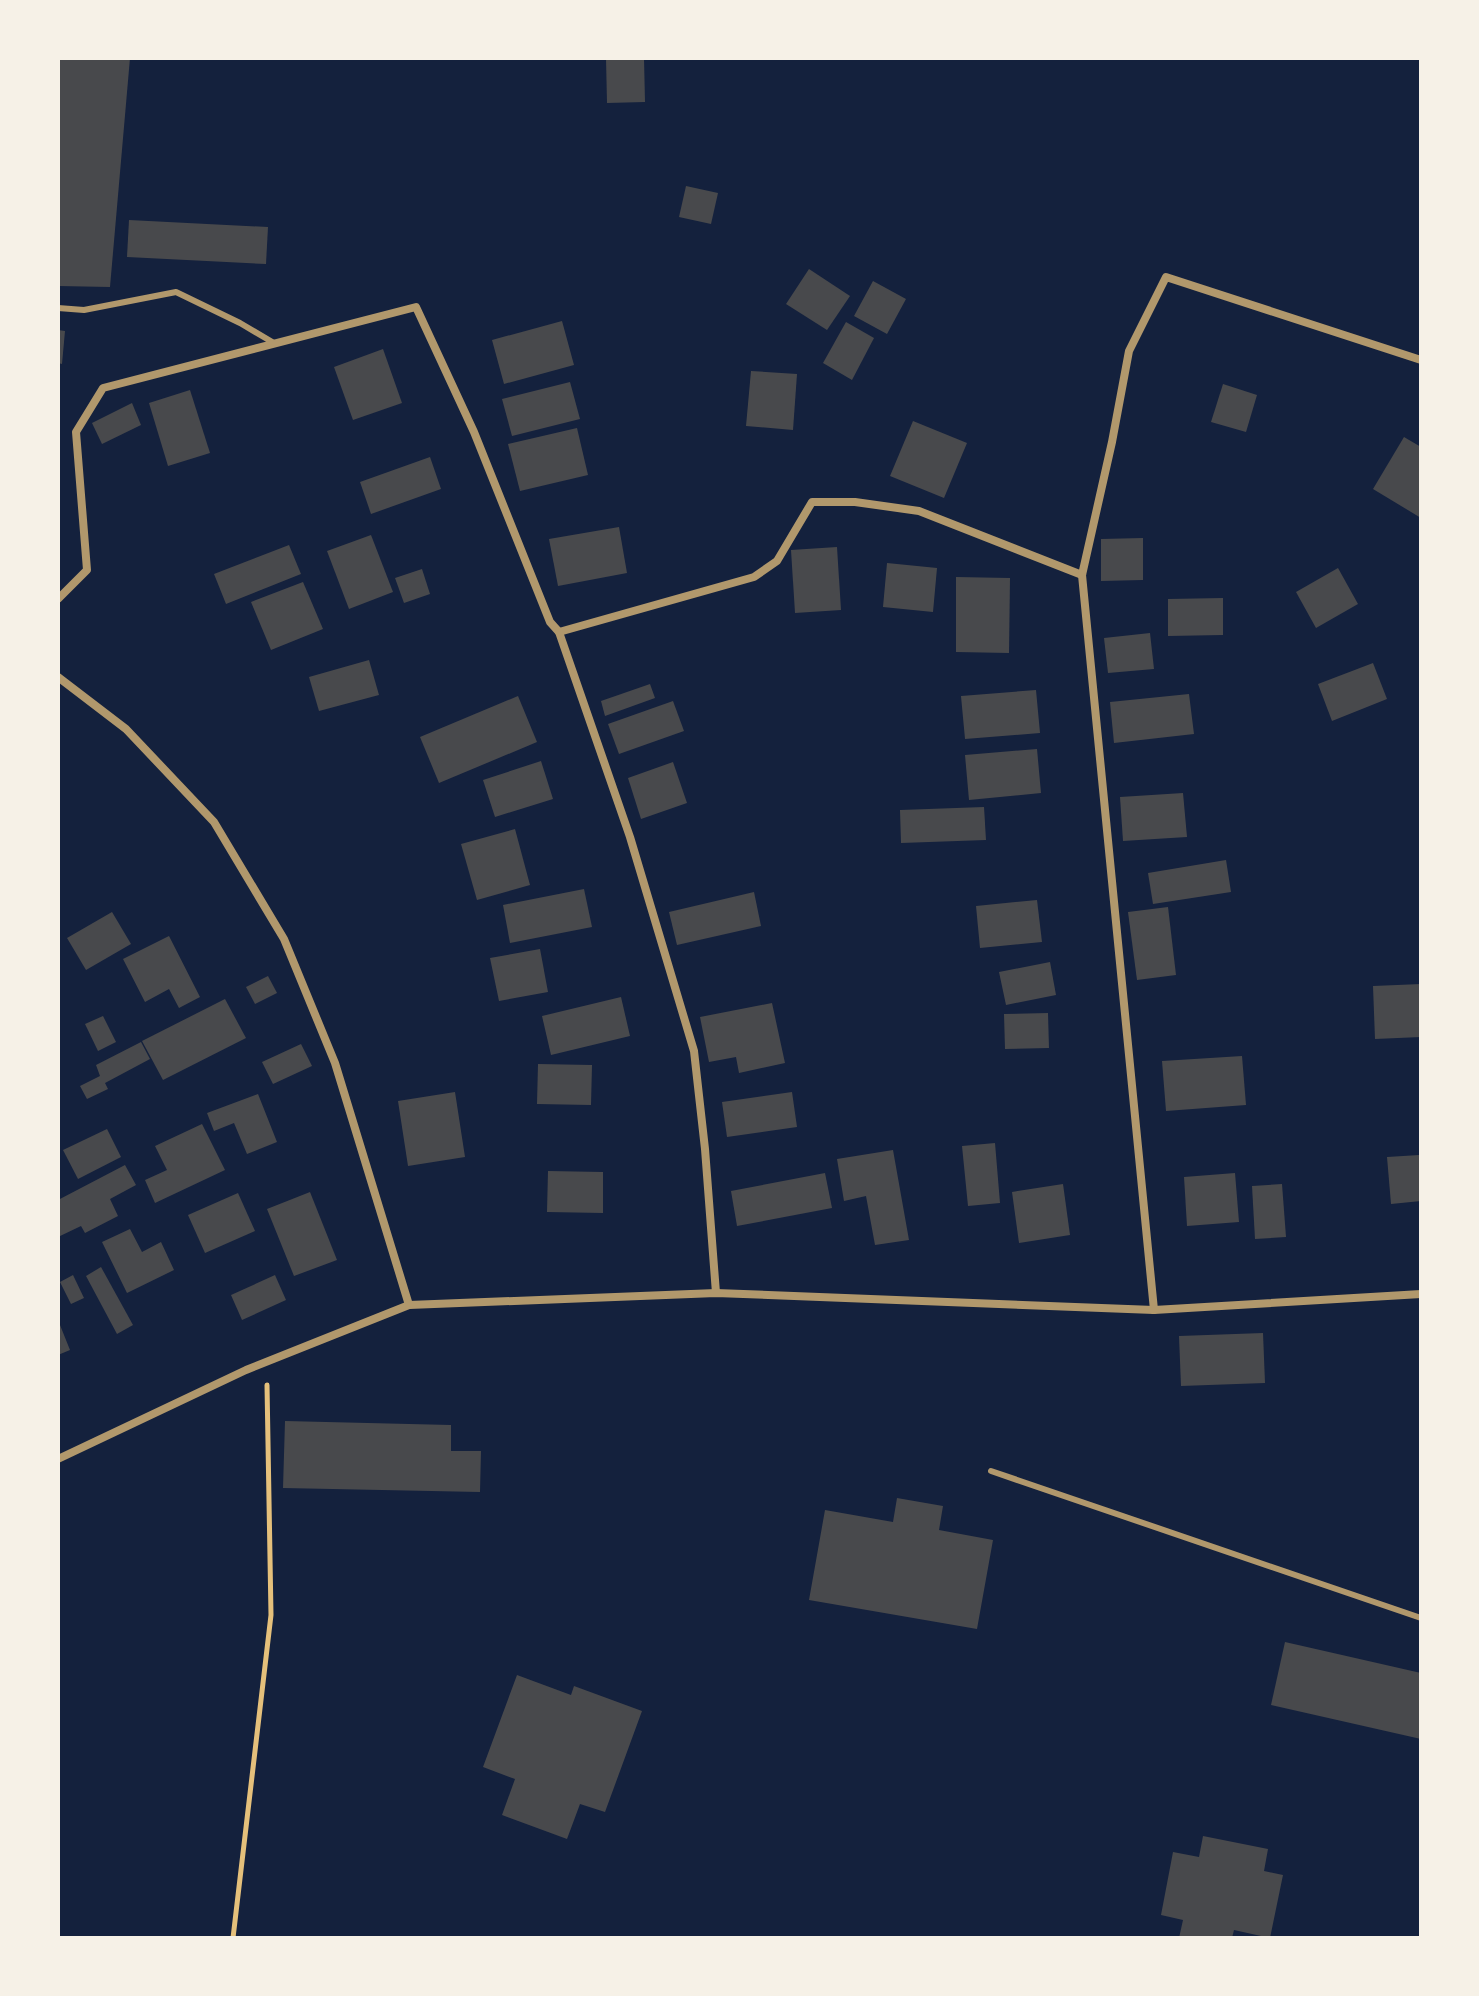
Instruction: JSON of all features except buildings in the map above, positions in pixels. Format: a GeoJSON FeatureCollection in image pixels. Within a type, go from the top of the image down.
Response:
{"type":"FeatureCollection","features":[{"type":"Feature","properties":{"kind":"street"},"geometry":{"type":"LineString","coordinates":[[1154,1310],[1082,575],[1129,351],[1166,277],[1421,360]]}},
{"type":"Feature","properties":{"kind":"street"},"geometry":{"type":"LineString","coordinates":[[58,599],[87,570],[76,432],[103,388],[416,307],[474,432],[550,622],[559,632],[630,837],[694,1051],[716,1293]]}},
{"type":"Feature","properties":{"kind":"street"},"geometry":{"type":"LineString","coordinates":[[559,632],[754,577],[777,561],[812,502],[855,502],[919,511],[1082,575]]}},
{"type":"Feature","properties":{"kind":"street"},"geometry":{"type":"LineString","coordinates":[[58,677],[126,729],[214,822],[284,939],[335,1063],[409,1305]]}},
{"type":"Feature","properties":{"kind":"street"},"geometry":{"type":"LineString","coordinates":[[58,1459],[267,1361],[409,1305],[716,1293],[1154,1310],[1421,1294]]}},
{"type":"Feature","properties":{"kind":"lane"},"geometry":{"type":"LineString","coordinates":[[58,308],[84,310],[176,292],[274,343]]}},
{"type":"Feature","properties":{"kind":"lane"},"geometry":{"type":"LineString","coordinates":[[991,1471],[1421,1618]]}},
{"type":"Feature","properties":{"kind":"path"},"geometry":{"type":"LineString","coordinates":[[233,1938],[271,1615],[267,1361]]}}]}
